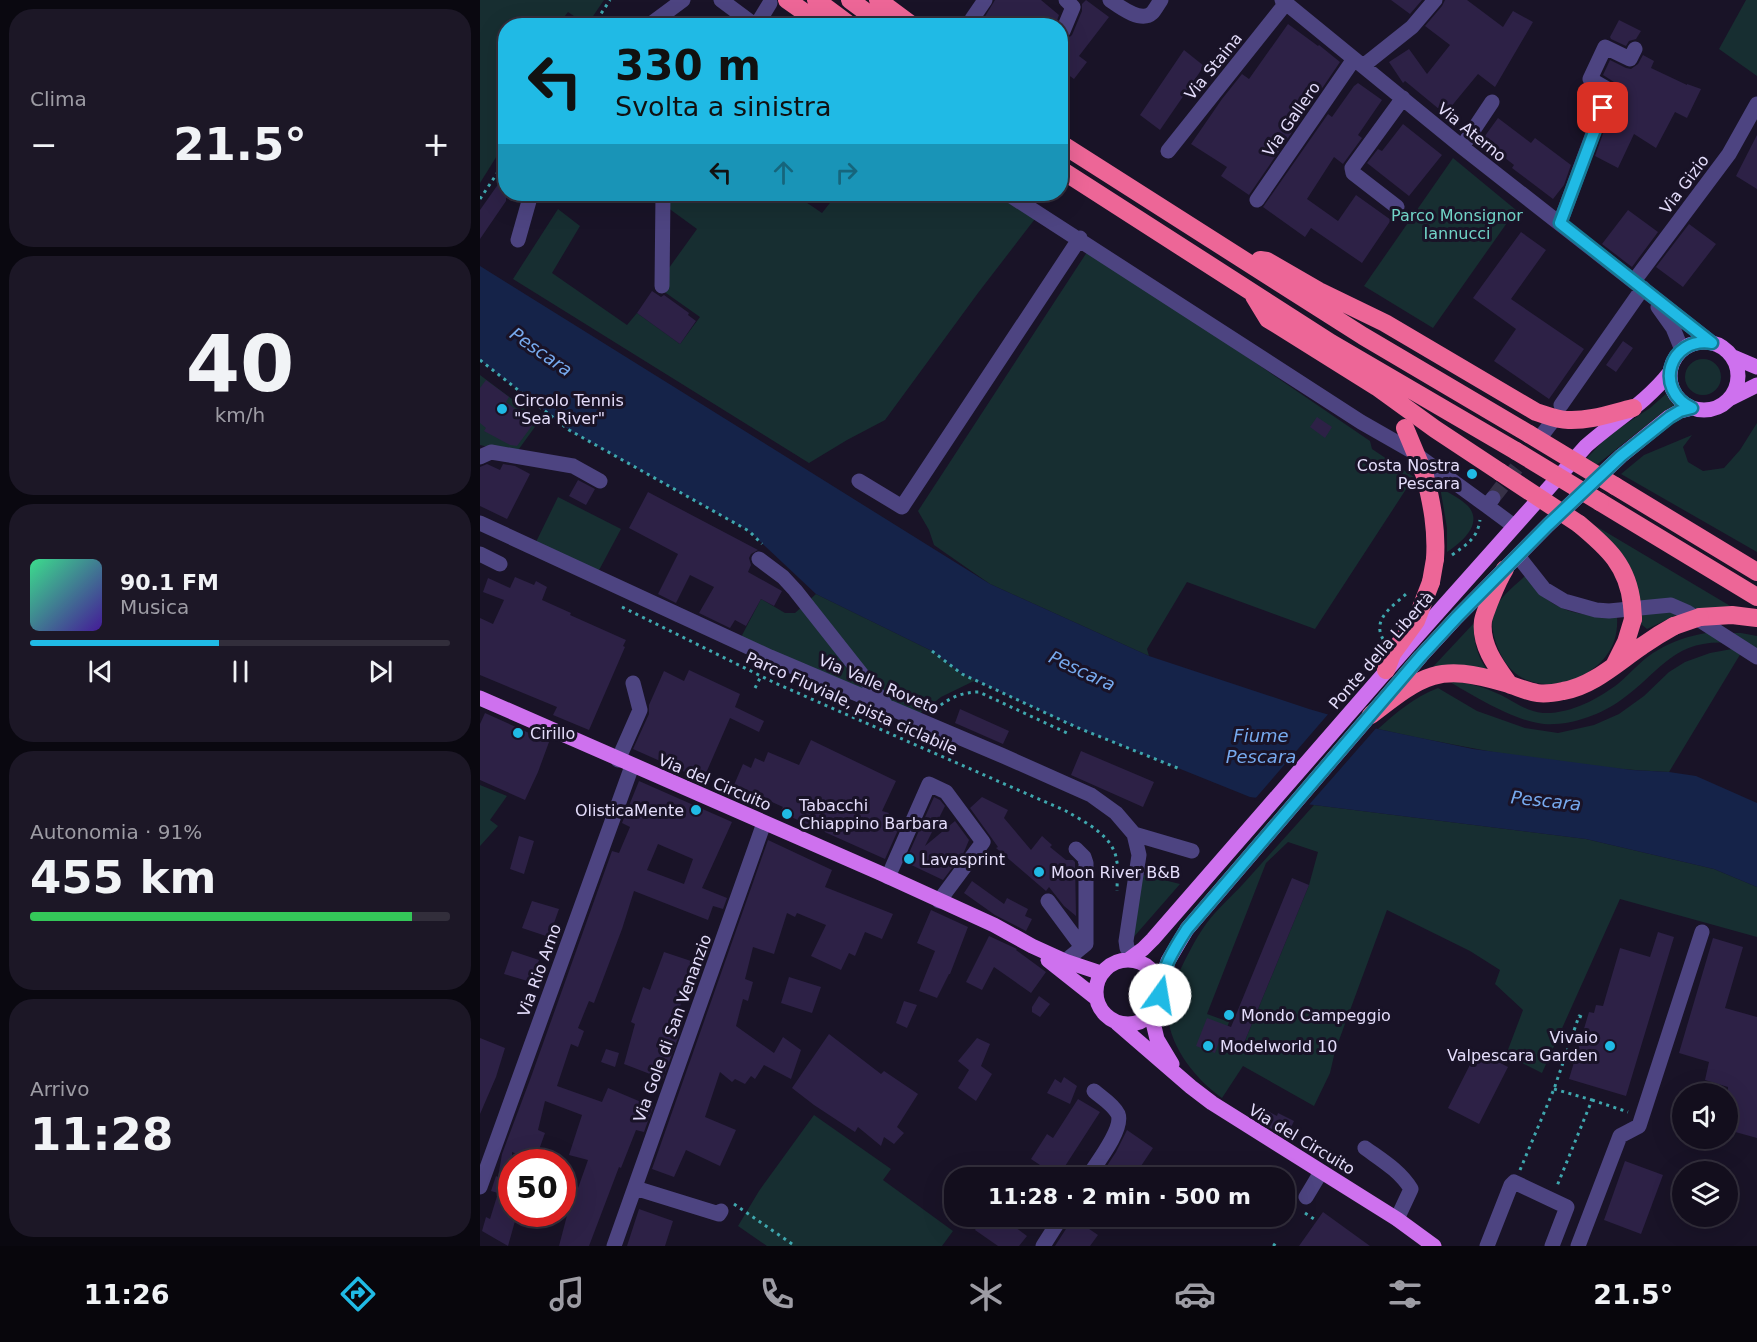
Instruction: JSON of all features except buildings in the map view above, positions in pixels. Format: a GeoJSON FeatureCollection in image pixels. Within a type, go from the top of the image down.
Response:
{"type":"FeatureCollection","features":[{"type":"Feature","properties":{"kind":"highway"},"geometry":{"type":"LineString","coordinates":[[816,0],[840,18]]}},
{"type":"Feature","properties":{"kind":"highway"},"geometry":{"type":"LineString","coordinates":[[850,0],[874,18]]}},
{"type":"Feature","properties":{"kind":"highway"},"geometry":{"type":"LineString","coordinates":[[878,0],[902,18]]}},
{"type":"Feature","properties":{"kind":"highway"},"geometry":{"type":"LineString","coordinates":[[779,2],[809,18]]}},
{"type":"Feature","properties":{"kind":"highway"},"geometry":{"type":"LineString","coordinates":[[1068,148],[1363,336],[1536,434],[1615,486],[1757,572]]}},
{"type":"Feature","properties":{"kind":"highway"},"geometry":{"type":"LineString","coordinates":[[1068,174],[1331,343],[1516,451],[1757,597]]}},
{"type":"Feature","properties":{"kind":"highway"},"geometry":{"type":"LineString","coordinates":[[1068,179],[1088,186]]}},
{"type":"Feature","properties":{"kind":"highway"},"geometry":{"type":"LineString","coordinates":[[1243,259],[1267,261],[1319,291],[1385,323],[1536,412],[1558,412],[1582,419],[1633,408]]}},
{"type":"Feature","properties":{"kind":"highway"},"geometry":{"type":"LineString","coordinates":[[1252,292],[1268,319],[1377,387],[1435,429],[1579,524],[1603,544],[1618,562],[1631,591],[1632,612],[1626,642],[1615,666]]}},
{"type":"Feature","properties":{"kind":"highway"},"geometry":{"type":"LineString","coordinates":[[1377,387],[1405,428],[1425,476],[1435,522],[1436,540],[1443,557],[1419,614],[1392,654],[1386,670]]}},
{"type":"Feature","properties":{"kind":"highway"},"geometry":{"type":"LineString","coordinates":[[1509,684],[1493,661],[1486,645],[1483,620],[1497,582],[1511,563]]}},
{"type":"Feature","properties":{"kind":"highway"},"geometry":{"type":"LineString","coordinates":[[1371,715],[1411,684],[1439,674],[1459,673],[1480,676],[1509,684],[1529,693],[1566,691],[1589,682],[1674,626],[1700,617],[1732,615],[1757,618]]}},
{"type":"Feature","properties":{"kind":"main road"},"geometry":{"type":"LineString","coordinates":[[1757,367],[1733,357],[1724,348],[1712,343],[1694,343],[1676,356],[1670,372],[1675,395],[1683,403],[1702,411],[1723,405],[1731,398],[1757,385]]}},
{"type":"Feature","properties":{"kind":"main road"},"geometry":{"type":"LineString","coordinates":[[1731,398],[1738,378],[1738,370],[1733,357]]}},
{"type":"Feature","properties":{"kind":"main road","name":"Ponte della Libertà"},"geometry":{"type":"LineString","coordinates":[[1399,643],[1514,526],[1586,446],[1653,392],[1670,372]]}},
{"type":"Feature","properties":{"kind":"main road"},"geometry":{"type":"LineString","coordinates":[[1160,987],[1153,972],[1133,959],[1113,963],[1101,973],[1097,981],[1096,998],[1103,1013],[1117,1023],[1136,1024],[1151,1014],[1158,1004],[1160,987],[1177,944],[1208,902],[1421,656],[1548,525],[1621,456],[1670,417],[1692,408]]}},
{"type":"Feature","properties":{"kind":"main road","name":"Ponte della Libertà"},"geometry":{"type":"LineString","coordinates":[[1133,959],[1195,892],[1386,670]]}},
{"type":"Feature","properties":{"kind":"main road","name":"Via del Circuito"},"geometry":{"type":"LineString","coordinates":[[480,698],[888,877],[994,925],[1065,961],[1101,973]]}},
{"type":"Feature","properties":{"kind":"main road","name":"Via del Circuito"},"geometry":{"type":"LineString","coordinates":[[1032,946],[1096,998]]}},
{"type":"Feature","properties":{"kind":"main road","name":"Via del Circuito"},"geometry":{"type":"LineString","coordinates":[[1151,1014],[1162,1050],[1191,1087]]}},
{"type":"Feature","properties":{"kind":"main road","name":"Via del Circuito"},"geometry":{"type":"LineString","coordinates":[[1117,1023],[1191,1087],[1232,1117],[1397,1219],[1434,1246]]}},
{"type":"Feature","properties":{"kind":"street"},"geometry":{"type":"LineString","coordinates":[[659,18],[683,0]]}},
{"type":"Feature","properties":{"kind":"street"},"geometry":{"type":"LineString","coordinates":[[721,0],[745,18]]}},
{"type":"Feature","properties":{"kind":"street"},"geometry":{"type":"LineString","coordinates":[[973,18],[985,0]]}},
{"type":"Feature","properties":{"kind":"street"},"geometry":{"type":"LineString","coordinates":[[1066,0],[1073,6],[1068,19]]}},
{"type":"Feature","properties":{"kind":"street"},"geometry":{"type":"LineString","coordinates":[[1110,0],[1126,11],[1144,17],[1151,14],[1161,0]]}},
{"type":"Feature","properties":{"kind":"street","name":"Via Gallero"},"geometry":{"type":"LineString","coordinates":[[1257,200],[1359,62],[1412,27],[1435,0]]}},
{"type":"Feature","properties":{"kind":"street"},"geometry":{"type":"LineString","coordinates":[[764,18],[779,2]]}},
{"type":"Feature","properties":{"kind":"street","name":"Via Aterno"},"geometry":{"type":"LineString","coordinates":[[1284,2],[1462,147],[1712,343]]}},
{"type":"Feature","properties":{"kind":"street","name":"Via Staina"},"geometry":{"type":"LineString","coordinates":[[1168,151],[1284,2]]}},
{"type":"Feature","properties":{"kind":"street"},"geometry":{"type":"LineString","coordinates":[[1560,223],[1609,90],[1590,80],[1605,47],[1630,59],[1635,49]]}},
{"type":"Feature","properties":{"kind":"street"},"geometry":{"type":"LineString","coordinates":[[1397,207],[1353,173],[1352,168],[1402,98]]}},
{"type":"Feature","properties":{"kind":"street"},"geometry":{"type":"LineString","coordinates":[[1462,147],[1492,102]]}},
{"type":"Feature","properties":{"kind":"street","name":"Via Gizio"},"geometry":{"type":"LineString","coordinates":[[1536,434],[1558,412],[1639,284],[1730,154],[1757,104]]}},
{"type":"Feature","properties":{"kind":"street"},"geometry":{"type":"LineString","coordinates":[[518,240],[529,201]]}},
{"type":"Feature","properties":{"kind":"street"},"geometry":{"type":"LineString","coordinates":[[662,286],[663,201]]}},
{"type":"Feature","properties":{"kind":"street"},"geometry":{"type":"LineString","coordinates":[[1019,201],[1080,238],[1361,422],[1410,450],[1514,526]]}},
{"type":"Feature","properties":{"kind":"street"},"geometry":{"type":"LineString","coordinates":[[859,481],[902,507],[1080,238]]}},
{"type":"Feature","properties":{"kind":"street","name":"Via Aterno"},"geometry":{"type":"LineString","coordinates":[[1639,284],[1673,328],[1682,350]]}},
{"type":"Feature","properties":{"kind":"street"},"geometry":{"type":"LineString","coordinates":[[480,456],[491,452],[573,466],[600,481]]}},
{"type":"Feature","properties":{"kind":"street","name":"Via Valle Roveto"},"geometry":{"type":"LineString","coordinates":[[480,523],[770,657],[1091,795],[1116,813],[1134,834]]}},
{"type":"Feature","properties":{"kind":"street"},"geometry":{"type":"LineString","coordinates":[[762,553],[795,590],[887,707]]}},
{"type":"Feature","properties":{"kind":"street"},"geometry":{"type":"LineString","coordinates":[[480,554],[501,564]]}},
{"type":"Feature","properties":{"kind":"street"},"geometry":{"type":"LineString","coordinates":[[1511,563],[1544,589],[1564,601],[1596,610],[1609,611],[1671,605],[1695,617],[1757,657]]}},
{"type":"Feature","properties":{"kind":"street"},"geometry":{"type":"LineString","coordinates":[[618,760],[640,710],[633,683]]}},
{"type":"Feature","properties":{"kind":"street","name":"Via Rio Arno"},"geometry":{"type":"LineString","coordinates":[[480,1187],[632,766]]}},
{"type":"Feature","properties":{"kind":"street"},"geometry":{"type":"LineString","coordinates":[[888,877],[929,784],[946,792],[983,842],[939,901]]}},
{"type":"Feature","properties":{"kind":"street","name":"Via Gole di San Venanzio"},"geometry":{"type":"LineString","coordinates":[[614,1246],[764,823]]}},
{"type":"Feature","properties":{"kind":"street"},"geometry":{"type":"LineString","coordinates":[[1133,959],[1127,948],[1126,932],[1139,855],[1134,834],[1192,851]]}},
{"type":"Feature","properties":{"kind":"street"},"geometry":{"type":"LineString","coordinates":[[1070,957],[1086,944],[1086,863],[1084,857],[1076,849]]}},
{"type":"Feature","properties":{"kind":"street"},"geometry":{"type":"LineString","coordinates":[[1048,901],[1082,947]]}},
{"type":"Feature","properties":{"kind":"street"},"geometry":{"type":"LineString","coordinates":[[1578,1246],[1620,1136],[1639,1126],[1702,932]]}},
{"type":"Feature","properties":{"kind":"street"},"geometry":{"type":"LineString","coordinates":[[1094,1090],[1113,1107],[1119,1117],[1118,1130],[1094,1167]]}},
{"type":"Feature","properties":{"kind":"street","name":"Via del Circuito"},"geometry":{"type":"LineString","coordinates":[[1365,1148],[1394,1168],[1411,1189],[1397,1219]]}},
{"type":"Feature","properties":{"kind":"street"},"geometry":{"type":"LineString","coordinates":[[1306,1197],[1321,1172]]}},
{"type":"Feature","properties":{"kind":"street"},"geometry":{"type":"LineString","coordinates":[[1487,1246],[1514,1182],[1567,1207],[1552,1246]]}},
{"type":"Feature","properties":{"kind":"street"},"geometry":{"type":"LineString","coordinates":[[635,1188],[719,1214],[724,1205]]}},
{"type":"Feature","properties":{"kind":"street"},"geometry":{"type":"LineString","coordinates":[[1043,1246],[1055,1227]]}},
{"type":"Feature","properties":{"kind":"path"},"geometry":{"type":"LineString","coordinates":[[598,18],[610,0]]}},
{"type":"Feature","properties":{"kind":"path"},"geometry":{"type":"LineString","coordinates":[[480,199],[498,172]]}},
{"type":"Feature","properties":{"kind":"path"},"geometry":{"type":"LineString","coordinates":[[480,360],[569,429],[749,531],[762,553]]}},
{"type":"Feature","properties":{"kind":"path"},"geometry":{"type":"LineString","coordinates":[[1443,557],[1471,541],[1476,535],[1487,508]]}},
{"type":"Feature","properties":{"kind":"path"},"geometry":{"type":"LineString","coordinates":[[1399,643],[1379,631],[1381,619],[1412,589]]}},
{"type":"Feature","properties":{"kind":"path","name":"Parco Fluviale, pista ciclabile"},"geometry":{"type":"LineString","coordinates":[[617,605],[761,676],[1066,811],[1100,831],[1116,857],[1116,899]]}},
{"type":"Feature","properties":{"kind":"path"},"geometry":{"type":"LineString","coordinates":[[932,651],[962,674],[1076,727],[1180,769]]}},
{"type":"Feature","properties":{"kind":"path"},"geometry":{"type":"LineString","coordinates":[[755,688],[761,676]]}},
{"type":"Feature","properties":{"kind":"path"},"geometry":{"type":"LineString","coordinates":[[923,722],[952,697],[966,692],[979,692],[1067,733]]}},
{"type":"Feature","properties":{"kind":"path"},"geometry":{"type":"LineString","coordinates":[[1514,1182],[1554,1089],[1579,1016],[1584,1018]]}},
{"type":"Feature","properties":{"kind":"path"},"geometry":{"type":"LineString","coordinates":[[1554,1089],[1629,1112]]}},
{"type":"Feature","properties":{"kind":"path"},"geometry":{"type":"LineString","coordinates":[[1552,1200],[1592,1100]]}},
{"type":"Feature","properties":{"kind":"path"},"geometry":{"type":"LineString","coordinates":[[724,1205],[795,1246]]}},
{"type":"Feature","properties":{"kind":"green space"},"geometry":{"type":"Polygon","coordinates":[[[480,0],[604,0],[592,18],[577,18],[568,12],[563,18],[498,18],[498,154],[480,183],[480,0]]]}},
{"type":"Feature","properties":{"kind":"green space"},"geometry":{"type":"Polygon","coordinates":[[[1746,0],[1757,0],[1757,76],[1719,49],[1746,0]]]}},
{"type":"Feature","properties":{"kind":"green space","name":"Parco Monsignor Iannucci"},"geometry":{"type":"Polygon","coordinates":[[[1453,158],[1516,210],[1433,328],[1364,286],[1453,158]]]}},
{"type":"Feature","properties":{"kind":"green space"},"geometry":{"type":"Polygon","coordinates":[[[659,201],[804,201],[822,213],[831,201],[1015,201],[1038,215],[885,420],[809,463],[513,279],[558,209],[580,226],[552,273],[627,325],[637,313],[680,344],[700,317],[656,286],[697,229],[659,201]]]}},
{"type":"Feature","properties":{"kind":"green space"},"geometry":{"type":"Polygon","coordinates":[[[1089,249],[1370,441],[1372,449],[1414,477],[1315,629],[1187,582],[1147,649],[1149,656],[990,584],[934,545],[929,530],[918,511],[1089,249]]]}},
{"type":"Feature","properties":{"kind":"green space"},"geometry":{"type":"Polygon","coordinates":[[[1703,359],[1716,364],[1721,377],[1716,390],[1703,395],[1690,390],[1685,377],[1690,364],[1703,359]]]}},
{"type":"Feature","properties":{"kind":"green space","name":"Circolo Tennis \"Sea River\""},"geometry":{"type":"Polygon","coordinates":[[[480,375],[540,420],[516,453],[480,445],[480,375]]]}},
{"type":"Feature","properties":{"kind":"green space"},"geometry":{"type":"Polygon","coordinates":[[[1667,393],[1677,407],[1665,411],[1595,466],[1585,460],[1608,436],[1650,408],[1667,393]]]}},
{"type":"Feature","properties":{"kind":"green space"},"geometry":{"type":"Polygon","coordinates":[[[1757,423],[1757,552],[1621,474],[1644,455],[1692,435],[1683,447],[1688,462],[1703,471],[1724,468],[1740,450],[1757,423]]]}},
{"type":"Feature","properties":{"kind":"green space"},"geometry":{"type":"Polygon","coordinates":[[[1440,487],[1468,506],[1473,520],[1469,532],[1447,552],[1447,528],[1440,487]]]}},
{"type":"Feature","properties":{"kind":"green space"},"geometry":{"type":"Polygon","coordinates":[[[558,497],[621,529],[598,572],[536,542],[558,497]]]}},
{"type":"Feature","properties":{"kind":"green space"},"geometry":{"type":"Polygon","coordinates":[[[1584,519],[1732,607],[1679,614],[1647,629],[1636,620],[1636,606],[1584,519]]]}},
{"type":"Feature","properties":{"kind":"green space"},"geometry":{"type":"Polygon","coordinates":[[[1527,574],[1542,595],[1564,609],[1581,614],[1617,617],[1612,647],[1589,672],[1566,682],[1542,684],[1519,676],[1505,661],[1495,638],[1492,625],[1493,616],[1502,598],[1527,574]]]}},
{"type":"Feature","properties":{"kind":"green space"},"geometry":{"type":"Polygon","coordinates":[[[816,594],[932,651],[962,674],[976,680],[941,697],[917,716],[739,641],[761,599],[785,613],[795,613],[816,594]]]}},
{"type":"Feature","properties":{"kind":"green space"},"geometry":{"type":"Polygon","coordinates":[[[1474,623],[1477,649],[1489,673],[1430,670],[1474,623]]]}},
{"type":"Feature","properties":{"kind":"green space"},"geometry":{"type":"Polygon","coordinates":[[[1706,633],[1741,633],[1757,636],[1757,649],[1731,643],[1711,643],[1681,651],[1613,705],[1594,715],[1564,723],[1544,724],[1520,718],[1494,707],[1448,681],[1482,687],[1526,709],[1537,712],[1564,711],[1602,695],[1647,657],[1664,647],[1681,639],[1706,633]]]}},
{"type":"Feature","properties":{"kind":"green space"},"geometry":{"type":"Polygon","coordinates":[[[1732,649],[1741,653],[1669,772],[1596,767],[1523,757],[1378,729],[1413,701],[1438,688],[1477,711],[1525,728],[1558,733],[1594,725],[1619,714],[1644,696],[1669,672],[1685,662],[1710,653],[1732,649]]]}},
{"type":"Feature","properties":{"kind":"green space"},"geometry":{"type":"Polygon","coordinates":[[[480,785],[507,796],[490,820],[498,826],[480,846],[480,785]]]}},
{"type":"Feature","properties":{"kind":"green space"},"geometry":{"type":"Polygon","coordinates":[[[1314,805],[1586,839],[1714,869],[1757,887],[1757,937],[1620,899],[1542,1073],[1506,1055],[1523,1010],[1495,984],[1500,970],[1470,951],[1387,910],[1335,1051],[1330,1073],[1314,1106],[1243,1066],[1222,1098],[1193,1071],[1172,1036],[1168,1011],[1172,991],[1188,954],[1206,924],[1314,805]],[[1288,842],[1266,863],[1207,1014],[1229,1022],[1223,1040],[1242,1048],[1309,885],[1318,852],[1288,842]]]}},
{"type":"Feature","properties":{"kind":"green space"},"geometry":{"type":"Polygon","coordinates":[[[1140,874],[1180,884],[1132,939],[1140,874]]]}},
{"type":"Feature","properties":{"kind":"green space"},"geometry":{"type":"Polygon","coordinates":[[[814,1115],[891,1169],[883,1180],[944,1224],[944,1227],[953,1231],[942,1246],[767,1246],[738,1226],[759,1191],[814,1115]]]}},
{"type":"Feature","properties":{"kind":"water","name":"Fiume Pescara"},"geometry":{"type":"Polygon","coordinates":[[[480,266],[990,584],[1149,656],[1309,709],[1378,729],[1473,749],[1696,776],[1757,803],[1757,887],[1714,869],[1586,839],[1250,797],[1076,727],[962,674],[932,651],[816,594],[749,531],[569,430],[480,360],[480,266]]]}},
{"type":"Feature","properties":{"kind":"pier"},"geometry":{"type":"Polygon","coordinates":[[[1330,712],[1378,726],[1307,807],[1254,800],[1330,712]]]}},
{"type":"Feature","properties":{"kind":"tunnel"},"geometry":{"type":"LineString","coordinates":[[1493,498],[1542,435]]}},
{"type":"Feature","properties":{"kind":"place","name":"Circolo Tennis \"Sea River\""},"geometry":{"type":"Point","coordinates":[502,409]}},
{"type":"Feature","properties":{"kind":"place","name":"Costa Nostra Pescara"},"geometry":{"type":"Point","coordinates":[1472,474]}},
{"type":"Feature","properties":{"kind":"place","name":"Cirillo"},"geometry":{"type":"Point","coordinates":[518,733]}},
{"type":"Feature","properties":{"kind":"place","name":"OlisticaMente"},"geometry":{"type":"Point","coordinates":[696,810]}},
{"type":"Feature","properties":{"kind":"place","name":"Tabacchi Chiappino Barbara"},"geometry":{"type":"Point","coordinates":[787,814]}},
{"type":"Feature","properties":{"kind":"place","name":"Lavasprint"},"geometry":{"type":"Point","coordinates":[909,859]}},
{"type":"Feature","properties":{"kind":"place","name":"Moon River B&B"},"geometry":{"type":"Point","coordinates":[1039,872]}},
{"type":"Feature","properties":{"kind":"place","name":"Mondo Campeggio"},"geometry":{"type":"Point","coordinates":[1229,1015]}},
{"type":"Feature","properties":{"kind":"place","name":"Modelworld 10"},"geometry":{"type":"Point","coordinates":[1208,1046]}},
{"type":"Feature","properties":{"kind":"place","name":"Vivaio Valpescara Garden"},"geometry":{"type":"Point","coordinates":[1610,1046]}},
{"type":"Feature","properties":{"kind":"route"},"geometry":{"type":"LineString","coordinates":[[1160,995],[1160,987],[1168,962],[1187,929],[1421,656],[1548,525],[1621,456],[1660,423],[1680,411],[1692,408],[1679,399],[1672,390],[1670,378],[1672,364],[1676,356],[1689,345],[1698,342],[1712,343],[1560,223],[1603,108]]}},
{"type":"Feature","properties":{"kind":"water label","name":"Pescara"},"geometry":{"type":"Point","coordinates":[541,352]}},
{"type":"Feature","properties":{"kind":"water label","name":"Pescara"},"geometry":{"type":"Point","coordinates":[1082,671]}},
{"type":"Feature","properties":{"kind":"water label","name":"Pescara"},"geometry":{"type":"Point","coordinates":[1546,801]}}]}
